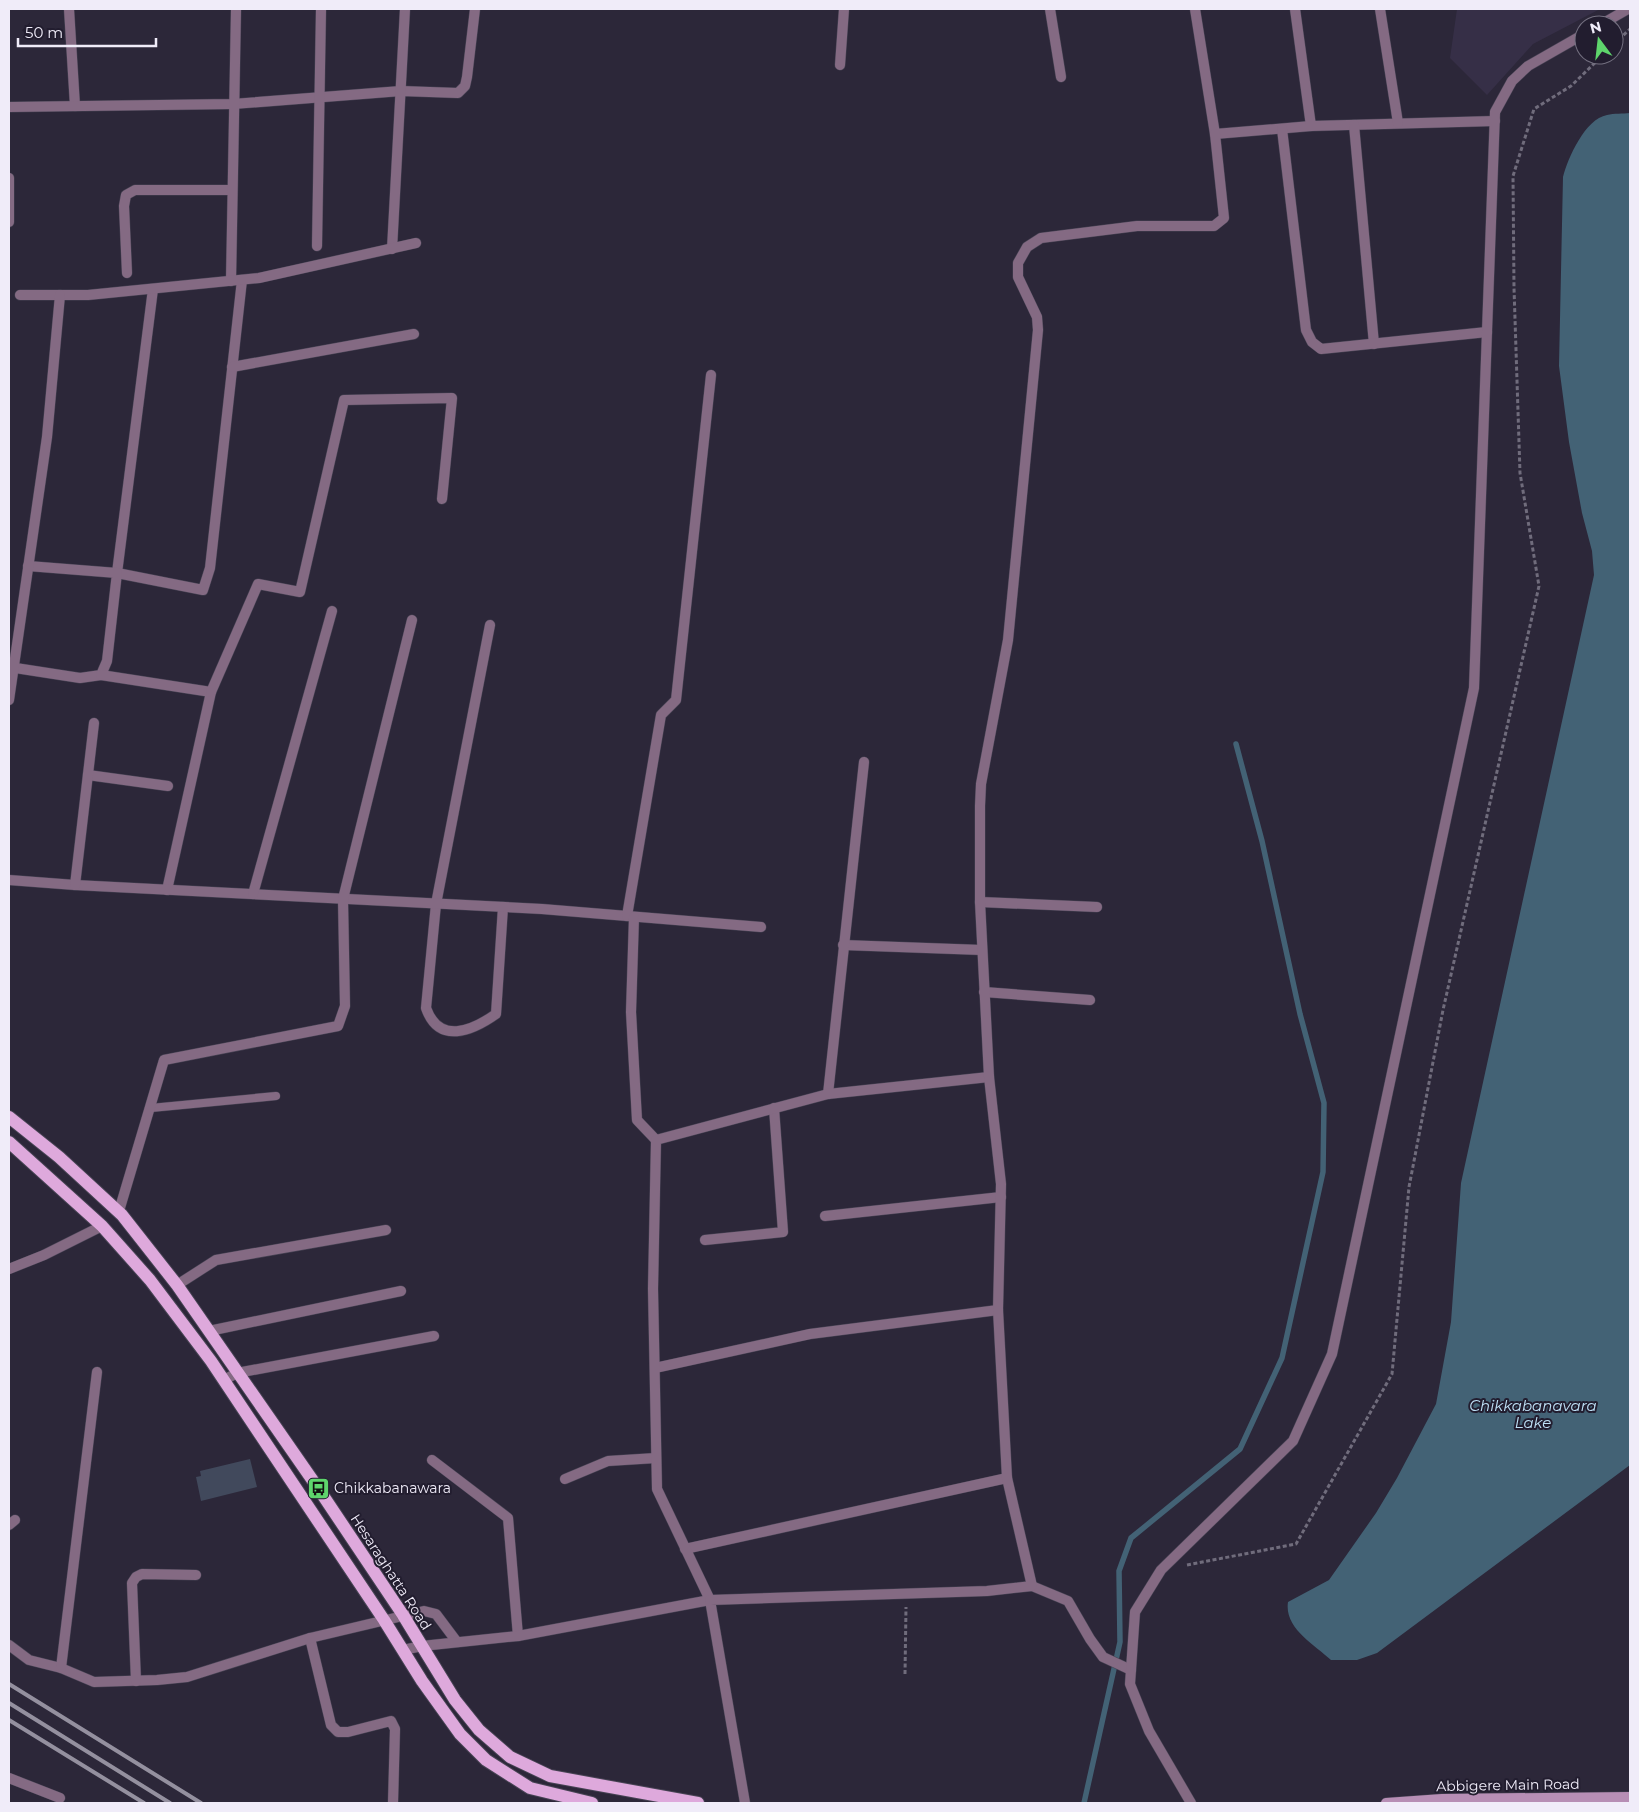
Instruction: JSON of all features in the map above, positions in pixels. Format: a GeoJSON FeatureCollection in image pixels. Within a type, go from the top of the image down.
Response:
{"type":"FeatureCollection","features":[{"type":"Feature","properties":{"kind":"main road","name":"Hesaraghatta Road"},"geometry":{"type":"LineString","coordinates":[[9,1117],[59,1157],[119,1211],[177,1285],[318,1488],[402,1615],[455,1700],[480,1730],[510,1757],[550,1776],[698,1803]]}},
{"type":"Feature","properties":{"kind":"main road"},"geometry":{"type":"LineString","coordinates":[[9,1142],[102,1226],[150,1280],[224,1380],[460,1734],[486,1760],[530,1788],[592,1803]]}},
{"type":"Feature","properties":{"kind":"main road","name":"Abbigere Main Road"},"geometry":{"type":"LineString","coordinates":[[1386,1803],[1442,1799],[1630,1797]]}},
{"type":"Feature","properties":{"kind":"street"},"geometry":{"type":"LineString","coordinates":[[69,9],[75,106]]}},
{"type":"Feature","properties":{"kind":"street"},"geometry":{"type":"LineString","coordinates":[[231,281],[236,9]]}},
{"type":"Feature","properties":{"kind":"street"},"geometry":{"type":"LineString","coordinates":[[317,246],[321,9]]}},
{"type":"Feature","properties":{"kind":"street"},"geometry":{"type":"LineString","coordinates":[[392,249],[405,9]]}},
{"type":"Feature","properties":{"kind":"street"},"geometry":{"type":"LineString","coordinates":[[9,107],[233,104],[401,91],[458,93],[465,86],[467,77],[475,9]]}},
{"type":"Feature","properties":{"kind":"street"},"geometry":{"type":"LineString","coordinates":[[840,66],[844,9]]}},
{"type":"Feature","properties":{"kind":"street"},"geometry":{"type":"LineString","coordinates":[[1050,9],[1061,77]]}},
{"type":"Feature","properties":{"kind":"street"},"geometry":{"type":"LineString","coordinates":[[1032,1586],[1008,1478],[998,1310],[1001,1184],[989,1078],[980,902],[981,784],[1008,640],[1038,330],[1037,317],[1018,277],[1018,263],[1027,247],[1041,238],[1059,234],[1137,226],[1214,226],[1224,218],[1215,134],[1195,9]]}},
{"type":"Feature","properties":{"kind":"street"},"geometry":{"type":"LineString","coordinates":[[1294,9],[1311,126]]}},
{"type":"Feature","properties":{"kind":"street"},"geometry":{"type":"LineString","coordinates":[[1380,9],[1398,123]]}},
{"type":"Feature","properties":{"kind":"street"},"geometry":{"type":"LineString","coordinates":[[1191,1803],[1149,1731],[1130,1684],[1127,1668],[1135,1612],[1161,1570],[1293,1441],[1332,1354],[1474,688],[1496,112],[1512,81],[1528,66],[1574,40]]}},
{"type":"Feature","properties":{"kind":"street"},"geometry":{"type":"LineString","coordinates":[[1215,134],[1311,126],[1495,121]]}},
{"type":"Feature","properties":{"kind":"street"},"geometry":{"type":"LineString","coordinates":[[1354,125],[1374,344]]}},
{"type":"Feature","properties":{"kind":"street"},"geometry":{"type":"LineString","coordinates":[[1282,129],[1306,330],[1312,342],[1321,349],[1487,332]]}},
{"type":"Feature","properties":{"kind":"street"},"geometry":{"type":"LineString","coordinates":[[9,178],[9,222]]}},
{"type":"Feature","properties":{"kind":"street"},"geometry":{"type":"LineString","coordinates":[[127,273],[124,206],[126,195],[135,190],[232,190]]}},
{"type":"Feature","properties":{"kind":"street"},"geometry":{"type":"LineString","coordinates":[[20,296],[88,295],[242,280],[416,243]]}},
{"type":"Feature","properties":{"kind":"street"},"geometry":{"type":"LineString","coordinates":[[28,566],[117,574],[203,590],[210,568],[242,280]]}},
{"type":"Feature","properties":{"kind":"street"},"geometry":{"type":"LineString","coordinates":[[100,675],[107,660],[153,289]]}},
{"type":"Feature","properties":{"kind":"street"},"geometry":{"type":"LineString","coordinates":[[9,700],[11,668],[47,437],[60,295]]}},
{"type":"Feature","properties":{"kind":"street"},"geometry":{"type":"LineString","coordinates":[[232,367],[414,334]]}},
{"type":"Feature","properties":{"kind":"street"},"geometry":{"type":"LineString","coordinates":[[711,374],[676,700],[661,715],[631,916],[631,1012],[637,1120],[656,1140],[653,1289],[657,1489],[710,1600],[745,1803]]}},
{"type":"Feature","properties":{"kind":"street"},"geometry":{"type":"LineString","coordinates":[[166,890],[211,692],[258,584],[300,592],[344,400],[452,398],[442,499]]}},
{"type":"Feature","properties":{"kind":"street"},"geometry":{"type":"LineString","coordinates":[[253,894],[332,611]]}},
{"type":"Feature","properties":{"kind":"street"},"geometry":{"type":"LineString","coordinates":[[119,1211],[164,1060],[338,1026],[345,1006],[343,899],[412,620]]}},
{"type":"Feature","properties":{"kind":"street"},"geometry":{"type":"LineString","coordinates":[[490,625],[436,904],[426,1008],[430,1019],[438,1027],[455,1033],[478,1027],[496,1014],[503,907]]}},
{"type":"Feature","properties":{"kind":"street"},"geometry":{"type":"LineString","coordinates":[[11,668],[80,678],[100,675],[211,692]]}},
{"type":"Feature","properties":{"kind":"street"},"geometry":{"type":"LineString","coordinates":[[75,885],[94,724]]}},
{"type":"Feature","properties":{"kind":"street"},"geometry":{"type":"LineString","coordinates":[[828,1094],[864,762]]}},
{"type":"Feature","properties":{"kind":"street"},"geometry":{"type":"LineString","coordinates":[[88,775],[168,786]]}},
{"type":"Feature","properties":{"kind":"street"},"geometry":{"type":"LineString","coordinates":[[9,880],[503,907],[761,927]]}},
{"type":"Feature","properties":{"kind":"street"},"geometry":{"type":"LineString","coordinates":[[980,902],[1097,907]]}},
{"type":"Feature","properties":{"kind":"street"},"geometry":{"type":"LineString","coordinates":[[843,945],[982,950]]}},
{"type":"Feature","properties":{"kind":"street"},"geometry":{"type":"LineString","coordinates":[[984,992],[1090,1000]]}},
{"type":"Feature","properties":{"kind":"street"},"geometry":{"type":"LineString","coordinates":[[656,1140],[828,1094],[989,1078]]}},
{"type":"Feature","properties":{"kind":"street"},"geometry":{"type":"LineString","coordinates":[[706,1240],[783,1232],[774,1108]]}},
{"type":"Feature","properties":{"kind":"street"},"geometry":{"type":"LineString","coordinates":[[825,1216],[1001,1197]]}},
{"type":"Feature","properties":{"kind":"street"},"geometry":{"type":"LineString","coordinates":[[9,1268],[44,1255],[102,1226]]}},
{"type":"Feature","properties":{"kind":"street"},"geometry":{"type":"LineString","coordinates":[[177,1285],[216,1260],[386,1230]]}},
{"type":"Feature","properties":{"kind":"street"},"geometry":{"type":"LineString","coordinates":[[209,1330],[401,1291]]}},
{"type":"Feature","properties":{"kind":"street"},"geometry":{"type":"LineString","coordinates":[[655,1368],[810,1334],[998,1310]]}},
{"type":"Feature","properties":{"kind":"street"},"geometry":{"type":"LineString","coordinates":[[224,1380],[237,1373],[434,1336]]}},
{"type":"Feature","properties":{"kind":"street"},"geometry":{"type":"LineString","coordinates":[[61,1668],[97,1372]]}},
{"type":"Feature","properties":{"kind":"street"},"geometry":{"type":"LineString","coordinates":[[565,1479],[608,1461],[656,1458]]}},
{"type":"Feature","properties":{"kind":"street"},"geometry":{"type":"LineString","coordinates":[[432,1460],[508,1518],[518,1636]]}},
{"type":"Feature","properties":{"kind":"street"},"geometry":{"type":"LineString","coordinates":[[685,1549],[1008,1478]]}},
{"type":"Feature","properties":{"kind":"street"},"geometry":{"type":"LineString","coordinates":[[136,1681],[132,1583],[136,1577],[142,1574],[196,1575]]}},
{"type":"Feature","properties":{"kind":"street"},"geometry":{"type":"LineString","coordinates":[[403,1650],[422,1646],[518,1636],[710,1600],[988,1591],[1032,1586],[1068,1601],[1090,1640],[1107,1659],[1127,1668]]}},
{"type":"Feature","properties":{"kind":"street"},"geometry":{"type":"LineString","coordinates":[[9,1645],[29,1660],[61,1668],[94,1682],[136,1681],[187,1676],[310,1638],[424,1611],[436,1614],[457,1642]]}},
{"type":"Feature","properties":{"kind":"street"},"geometry":{"type":"LineString","coordinates":[[310,1638],[331,1725],[338,1732],[348,1732],[391,1721],[395,1729],[393,1803]]}},
{"type":"Feature","properties":{"kind":"street"},"geometry":{"type":"LineString","coordinates":[[9,1778],[60,1798]]}},
{"type":"Feature","properties":{"kind":"lane"},"geometry":{"type":"LineString","coordinates":[[151,1108],[276,1096]]}},
{"type":"Feature","properties":{"kind":"path"},"geometry":{"type":"LineString","coordinates":[[905,1674],[907,1594]]}},
{"type":"Feature","properties":{"kind":"shaded area"},"geometry":{"type":"Polygon","coordinates":[[[1457,9],[1600,9],[1589,15],[1574,15],[1574,23],[1533,44],[1487,95],[1450,58],[1457,9]]]}},
{"type":"Feature","properties":{"kind":"water","name":"Chikkabanavara Lake"},"geometry":{"type":"Polygon","coordinates":[[[1630,113],[1630,1465],[1377,1653],[1357,1660],[1331,1660],[1295,1628],[1288,1611],[1288,1602],[1329,1580],[1376,1513],[1397,1478],[1436,1404],[1451,1322],[1461,1183],[1594,575],[1592,551],[1582,513],[1569,442],[1559,366],[1563,177],[1573,150],[1585,131],[1592,124],[1599,118],[1607,115],[1630,113]]]}},
{"type":"Feature","properties":{"kind":"building"},"geometry":{"type":"Polygon","coordinates":[[[250,1459],[257,1487],[201,1501],[196,1477],[201,1476],[200,1471],[250,1459]]]}},
{"type":"Feature","properties":{"kind":"waterway"},"geometry":{"type":"LineString","coordinates":[[1084,1803],[1120,1642],[1119,1571],[1131,1538],[1240,1449],[1282,1358],[1323,1172],[1324,1103],[1300,1014],[1262,841],[1236,744]]}},
{"type":"Feature","properties":{"kind":"railway"},"geometry":{"type":"LineString","coordinates":[[9,1684],[201,1803]]}},
{"type":"Feature","properties":{"kind":"railway"},"geometry":{"type":"LineString","coordinates":[[9,1703],[170,1803]]}},
{"type":"Feature","properties":{"kind":"railway"},"geometry":{"type":"LineString","coordinates":[[9,1720],[144,1803]]}},
{"type":"Feature","properties":{"kind":"place","name":"Chikkabanawara"},"geometry":{"type":"Point","coordinates":[318,1488]}}]}
